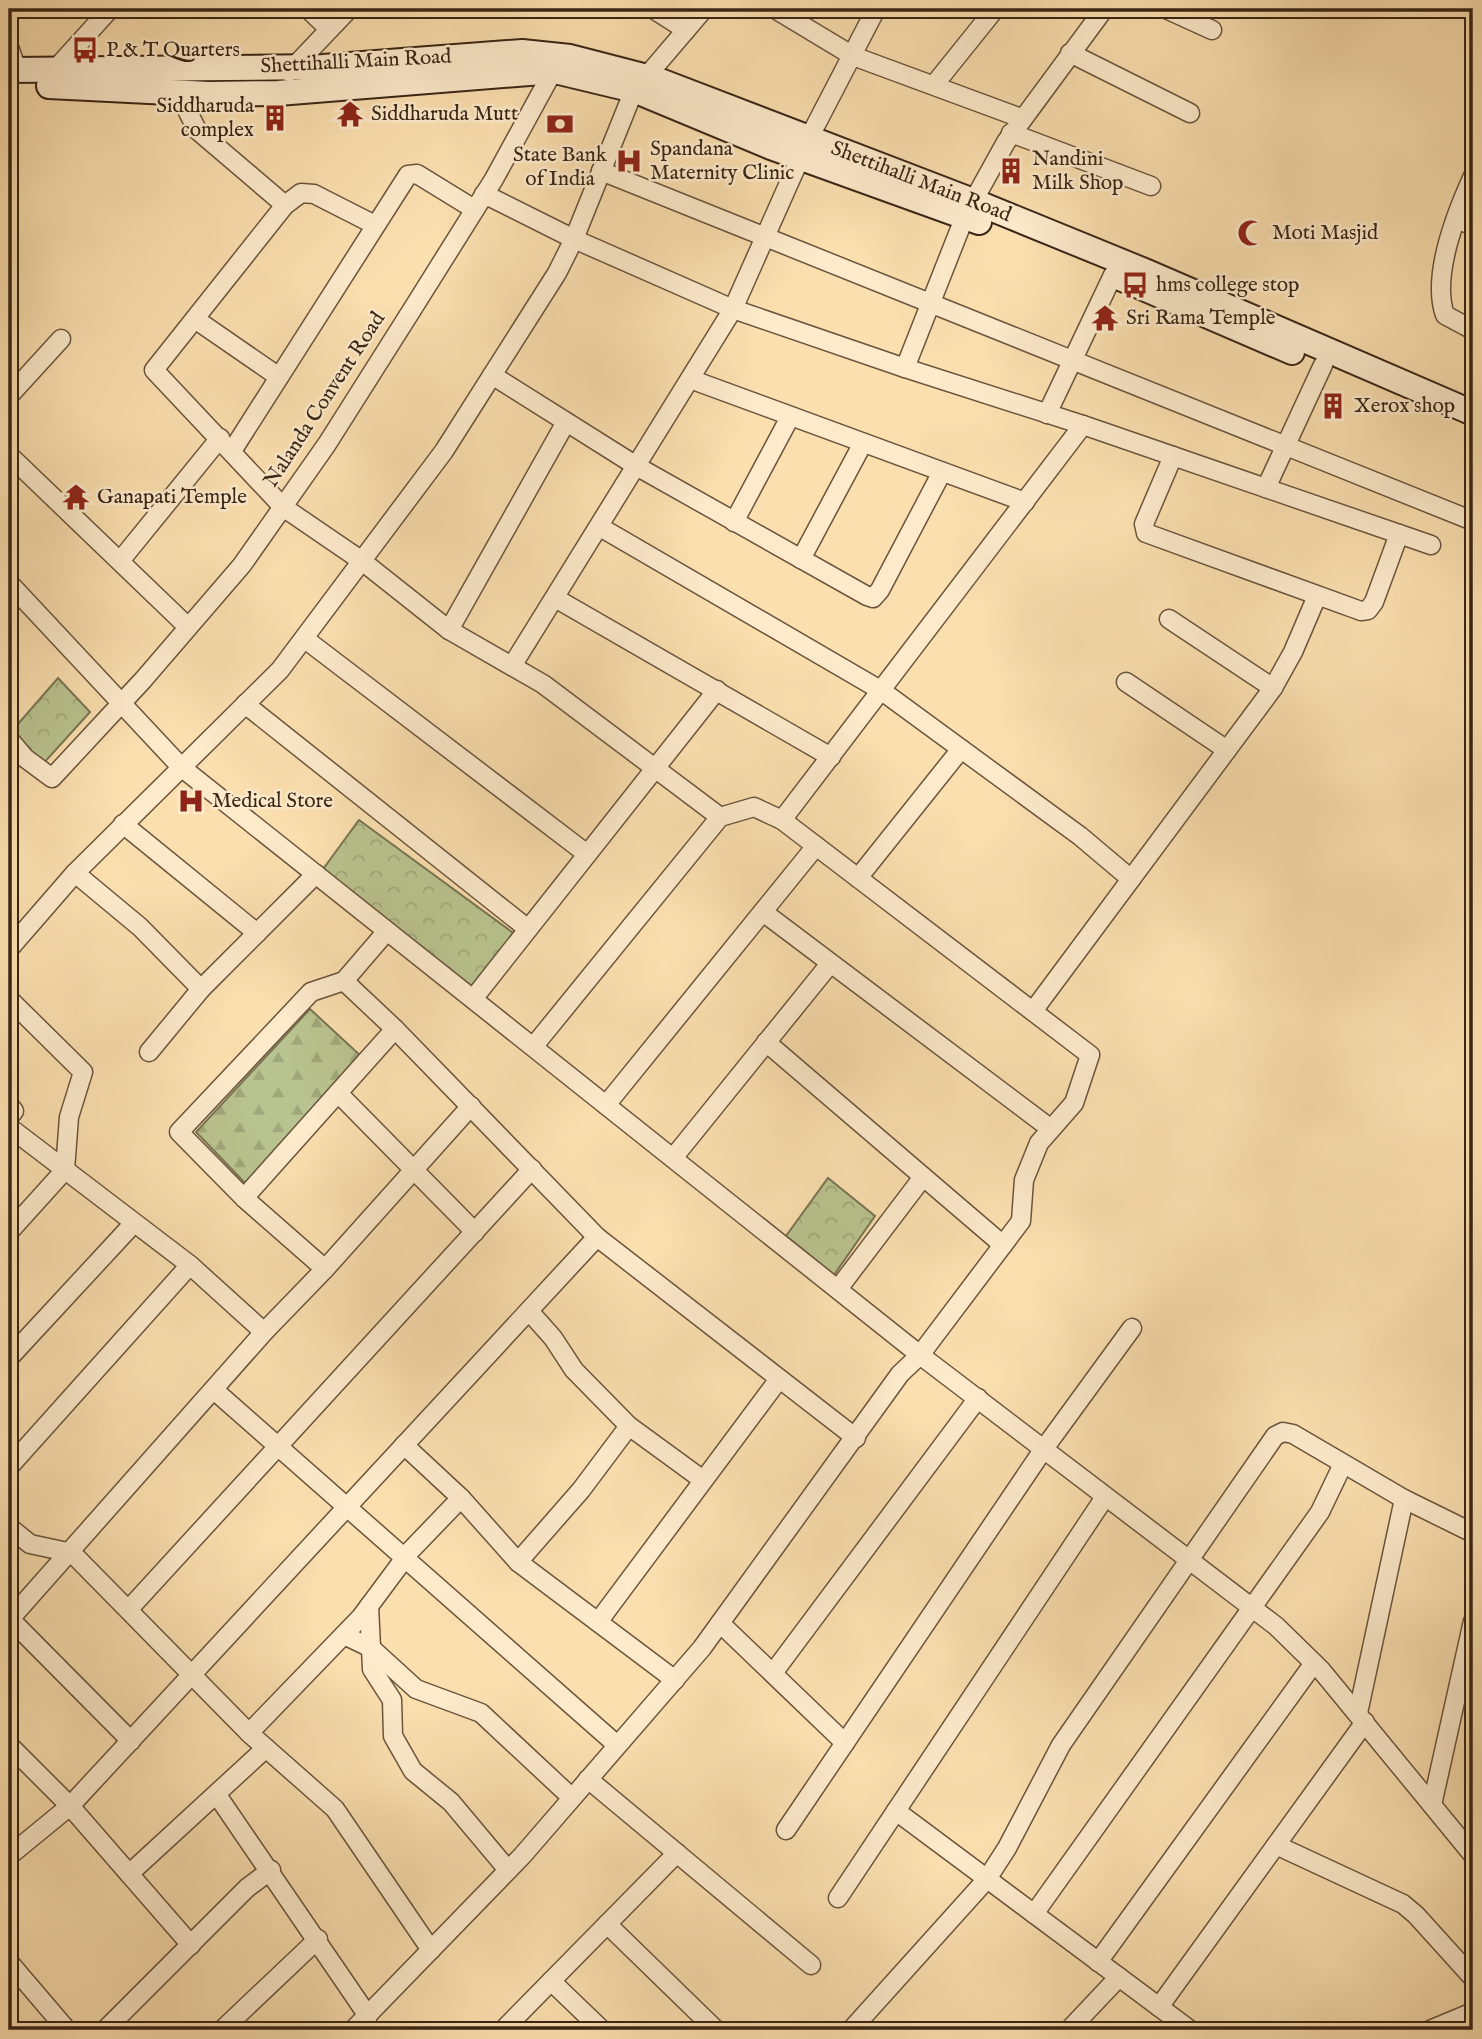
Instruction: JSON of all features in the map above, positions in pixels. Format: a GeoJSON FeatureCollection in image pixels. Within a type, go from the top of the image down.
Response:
{"type":"FeatureCollection","features":[{"type":"Feature","properties":{"kind":"main road","name":"Shettihalli Main Road"},"geometry":{"type":"LineString","coordinates":[[48,78],[291,68],[522,52],[640,84],[969,209],[1147,272],[1473,413]]}},
{"type":"Feature","properties":{"kind":"main road","name":"Shettihalli Main Road"},"geometry":{"type":"LineString","coordinates":[[11,68],[48,78],[178,92],[278,93],[557,63]]}},
{"type":"Feature","properties":{"kind":"main road","name":"Shettihalli Main Road"},"geometry":{"type":"LineString","coordinates":[[969,209],[1113,275],[1473,429]]}},
{"type":"Feature","properties":{"kind":"street"},"geometry":{"type":"LineString","coordinates":[[48,78],[110,9]]}},
{"type":"Feature","properties":{"kind":"street"},"geometry":{"type":"LineString","coordinates":[[309,9],[328,29]]}},
{"type":"Feature","properties":{"kind":"street"},"geometry":{"type":"LineString","coordinates":[[278,93],[291,68],[349,9]]}},
{"type":"Feature","properties":{"kind":"street"},"geometry":{"type":"LineString","coordinates":[[653,9],[686,30]]}},
{"type":"Feature","properties":{"kind":"street"},"geometry":{"type":"LineString","coordinates":[[9,949],[75,873],[280,670],[444,451],[557,272],[574,239],[640,84],[704,9]]}},
{"type":"Feature","properties":{"kind":"street"},"geometry":{"type":"LineString","coordinates":[[775,9],[853,56],[934,85],[1151,186]]}},
{"type":"Feature","properties":{"kind":"street"},"geometry":{"type":"LineString","coordinates":[[512,666],[733,310],[805,147],[876,9]]}},
{"type":"Feature","properties":{"kind":"street"},"geometry":{"type":"LineString","coordinates":[[934,85],[995,9]]}},
{"type":"Feature","properties":{"kind":"street"},"geometry":{"type":"LineString","coordinates":[[905,368],[969,209],[1016,125],[1104,9]]}},
{"type":"Feature","properties":{"kind":"street"},"geometry":{"type":"LineString","coordinates":[[1166,9],[1212,30]]}},
{"type":"Feature","properties":{"kind":"street"},"geometry":{"type":"LineString","coordinates":[[1070,53],[1191,113]]}},
{"type":"Feature","properties":{"kind":"street","name":"Nalanda Convent Road"},"geometry":{"type":"LineString","coordinates":[[9,739],[25,758],[52,778],[242,565],[327,444],[479,202],[557,63]]}},
{"type":"Feature","properties":{"kind":"street"},"geometry":{"type":"LineString","coordinates":[[178,92],[197,130],[285,205]]}},
{"type":"Feature","properties":{"kind":"street"},"geometry":{"type":"LineString","coordinates":[[601,171],[1473,521]]}},
{"type":"Feature","properties":{"kind":"street"},"geometry":{"type":"LineString","coordinates":[[120,561],[226,445],[279,377],[408,175],[417,174],[479,202],[574,239],[733,310],[1083,425],[1431,545]]}},
{"type":"Feature","properties":{"kind":"street"},"geometry":{"type":"LineString","coordinates":[[1473,176],[1465,223],[1447,247],[1442,279],[1442,308],[1450,320],[1473,330]]}},
{"type":"Feature","properties":{"kind":"street"},"geometry":{"type":"LineString","coordinates":[[375,225],[314,194],[300,193],[285,205],[153,370],[283,507],[362,561],[449,629],[543,684],[655,771],[720,817]]}},
{"type":"Feature","properties":{"kind":"street"},"geometry":{"type":"LineString","coordinates":[[1047,414],[1113,275]]}},
{"type":"Feature","properties":{"kind":"street"},"geometry":{"type":"LineString","coordinates":[[195,320],[279,377]]}},
{"type":"Feature","properties":{"kind":"street"},"geometry":{"type":"LineString","coordinates":[[9,396],[61,338]]}},
{"type":"Feature","properties":{"kind":"street"},"geometry":{"type":"LineString","coordinates":[[1266,488],[1323,365]]}},
{"type":"Feature","properties":{"kind":"street"},"geometry":{"type":"LineString","coordinates":[[492,375],[638,467],[873,598],[880,590],[942,472]]}},
{"type":"Feature","properties":{"kind":"street"},"geometry":{"type":"LineString","coordinates":[[690,379],[1025,502]]}},
{"type":"Feature","properties":{"kind":"street"},"geometry":{"type":"LineString","coordinates":[[734,522],[790,416]]}},
{"type":"Feature","properties":{"kind":"street"},"geometry":{"type":"LineString","coordinates":[[449,629],[566,422]]}},
{"type":"Feature","properties":{"kind":"street"},"geometry":{"type":"LineString","coordinates":[[782,821],[1083,425]]}},
{"type":"Feature","properties":{"kind":"street"},"geometry":{"type":"LineString","coordinates":[[801,559],[863,443]]}},
{"type":"Feature","properties":{"kind":"street"},"geometry":{"type":"LineString","coordinates":[[9,455],[188,627]]}},
{"type":"Feature","properties":{"kind":"street"},"geometry":{"type":"LineString","coordinates":[[1173,456],[1144,524],[1146,533],[1317,596],[1361,611],[1368,610],[1374,602],[1399,534]]}},
{"type":"Feature","properties":{"kind":"street"},"geometry":{"type":"LineString","coordinates":[[600,527],[882,691],[1080,836],[1131,879]]}},
{"type":"Feature","properties":{"kind":"street"},"geometry":{"type":"LineString","coordinates":[[9,583],[181,767],[920,1355],[1252,1608],[1314,1663],[1473,1855]]}},
{"type":"Feature","properties":{"kind":"street"},"geometry":{"type":"LineString","coordinates":[[1033,1011],[1273,688],[1293,652],[1317,596]]}},
{"type":"Feature","properties":{"kind":"street"},"geometry":{"type":"LineString","coordinates":[[555,598],[831,757]]}},
{"type":"Feature","properties":{"kind":"street"},"geometry":{"type":"LineString","coordinates":[[1169,619],[1273,688]]}},
{"type":"Feature","properties":{"kind":"street"},"geometry":{"type":"LineString","coordinates":[[305,639],[587,854]]}},
{"type":"Feature","properties":{"kind":"street"},"geometry":{"type":"LineString","coordinates":[[1126,682],[1227,750]]}},
{"type":"Feature","properties":{"kind":"street"},"geometry":{"type":"LineString","coordinates":[[473,999],[717,690]]}},
{"type":"Feature","properties":{"kind":"street"},"geometry":{"type":"LineString","coordinates":[[245,704],[528,929]]}},
{"type":"Feature","properties":{"kind":"street"},"geometry":{"type":"LineString","coordinates":[[858,878],[961,749]]}},
{"type":"Feature","properties":{"kind":"street"},"geometry":{"type":"LineString","coordinates":[[217,1795],[318,1939],[361,2025],[508,1870],[674,1680],[720,1623],[901,1374],[920,1355],[1021,1221],[1024,1180],[1039,1143],[1074,1103],[1090,1055],[816,846],[782,821],[754,807],[720,817],[533,1047]]}},
{"type":"Feature","properties":{"kind":"street"},"geometry":{"type":"LineString","coordinates":[[123,824],[257,933]]}},
{"type":"Feature","properties":{"kind":"street"},"geometry":{"type":"LineString","coordinates":[[606,1105],[816,846]]}},
{"type":"Feature","properties":{"kind":"street"},"geometry":{"type":"LineString","coordinates":[[75,873],[140,927],[201,989]]}},
{"type":"Feature","properties":{"kind":"street"},"geometry":{"type":"LineString","coordinates":[[149,1052],[201,989],[316,874]]}},
{"type":"Feature","properties":{"kind":"street"},"geometry":{"type":"LineString","coordinates":[[763,912],[829,965],[1051,1129]]}},
{"type":"Feature","properties":{"kind":"street"},"geometry":{"type":"LineString","coordinates":[[325,1269],[244,1198],[179,1132],[311,992],[344,981],[387,930]]}},
{"type":"Feature","properties":{"kind":"street"},"geometry":{"type":"LineString","coordinates":[[673,1158],[829,965]]}},
{"type":"Feature","properties":{"kind":"street"},"geometry":{"type":"LineString","coordinates":[[344,981],[395,1029],[597,1237],[856,1438]]}},
{"type":"Feature","properties":{"kind":"street"},"geometry":{"type":"LineString","coordinates":[[9,999],[83,1072],[69,1117],[65,1170],[9,1232]]}},
{"type":"Feature","properties":{"kind":"street"},"geometry":{"type":"LineString","coordinates":[[244,1198],[395,1029]]}},
{"type":"Feature","properties":{"kind":"street"},"geometry":{"type":"LineString","coordinates":[[766,1042],[1003,1245]]}},
{"type":"Feature","properties":{"kind":"street"},"geometry":{"type":"LineString","coordinates":[[338,1093],[475,1232]]}},
{"type":"Feature","properties":{"kind":"street"},"geometry":{"type":"LineString","coordinates":[[9,1105],[14,1111],[9,1117]]}},
{"type":"Feature","properties":{"kind":"street"},"geometry":{"type":"LineString","coordinates":[[131,1741],[10,1618],[72,1553],[264,1332],[325,1269],[471,1106]]}},
{"type":"Feature","properties":{"kind":"street"},"geometry":{"type":"LineString","coordinates":[[9,1127],[190,1265],[264,1332]]}},
{"type":"Feature","properties":{"kind":"street"},"geometry":{"type":"LineString","coordinates":[[129,1609],[533,1169]]}},
{"type":"Feature","properties":{"kind":"street"},"geometry":{"type":"LineString","coordinates":[[838,1289],[923,1177]]}},
{"type":"Feature","properties":{"kind":"street"},"geometry":{"type":"LineString","coordinates":[[9,1357],[134,1223]]}},
{"type":"Feature","properties":{"kind":"street"},"geometry":{"type":"LineString","coordinates":[[9,1856],[70,1806],[597,1237]]}},
{"type":"Feature","properties":{"kind":"street"},"geometry":{"type":"LineString","coordinates":[[9,1467],[190,1265]]}},
{"type":"Feature","properties":{"kind":"street"},"geometry":{"type":"LineString","coordinates":[[528,1311],[553,1338],[574,1370],[629,1426],[703,1480]]}},
{"type":"Feature","properties":{"kind":"street"},"geometry":{"type":"LineString","coordinates":[[786,1830],[1043,1450],[1132,1328]]}},
{"type":"Feature","properties":{"kind":"street"},"geometry":{"type":"LineString","coordinates":[[598,1622],[779,1379]]}},
{"type":"Feature","properties":{"kind":"street"},"geometry":{"type":"LineString","coordinates":[[214,1390],[617,1745]]}},
{"type":"Feature","properties":{"kind":"street"},"geometry":{"type":"LineString","coordinates":[[773,1673],[978,1398]]}},
{"type":"Feature","properties":{"kind":"street"},"geometry":{"type":"LineString","coordinates":[[518,1562],[581,1490],[629,1426]]}},
{"type":"Feature","properties":{"kind":"street"},"geometry":{"type":"LineString","coordinates":[[851,2030],[987,1879],[1007,1848],[1049,1764],[1275,1436],[1283,1432],[1293,1434],[1404,1499],[1473,1533]]}},
{"type":"Feature","properties":{"kind":"street"},"geometry":{"type":"LineString","coordinates":[[404,1445],[461,1498],[518,1562],[674,1680]]}},
{"type":"Feature","properties":{"kind":"street"},"geometry":{"type":"LineString","coordinates":[[1034,1914],[1320,1512],[1343,1464]]}},
{"type":"Feature","properties":{"kind":"street"},"geometry":{"type":"LineString","coordinates":[[838,1898],[1105,1497]]}},
{"type":"Feature","properties":{"kind":"street"},"geometry":{"type":"LineString","coordinates":[[249,1733],[344,1635],[405,1558],[461,1498]]}},
{"type":"Feature","properties":{"kind":"street"},"geometry":{"type":"LineString","coordinates":[[1159,2007],[1276,1845],[1362,1718],[1404,1499]]}},
{"type":"Feature","properties":{"kind":"street"},"geometry":{"type":"LineString","coordinates":[[9,1527],[30,1544],[72,1553],[249,1733],[335,1809],[350,1827],[431,1950]]}},
{"type":"Feature","properties":{"kind":"street"},"geometry":{"type":"LineString","coordinates":[[369,1606],[372,1669],[391,1700],[393,1736],[413,1771],[451,1802],[508,1870]]}},
{"type":"Feature","properties":{"kind":"street"},"geometry":{"type":"LineString","coordinates":[[1432,1805],[1473,1621]]}},
{"type":"Feature","properties":{"kind":"street"},"geometry":{"type":"LineString","coordinates":[[720,1623],[845,1743]]}},
{"type":"Feature","properties":{"kind":"street"},"geometry":{"type":"LineString","coordinates":[[344,1635],[371,1648],[416,1689],[481,1713],[571,1797]]}},
{"type":"Feature","properties":{"kind":"street"},"geometry":{"type":"LineString","coordinates":[[1098,1962],[1314,1663]]}},
{"type":"Feature","properties":{"kind":"street"},"geometry":{"type":"LineString","coordinates":[[391,1700],[416,1689]]}},
{"type":"Feature","properties":{"kind":"street"},"geometry":{"type":"LineString","coordinates":[[9,1745],[70,1806],[191,1945]]}},
{"type":"Feature","properties":{"kind":"street"},"geometry":{"type":"LineString","coordinates":[[129,1874],[266,1748]]}},
{"type":"Feature","properties":{"kind":"street"},"geometry":{"type":"LineString","coordinates":[[588,1779],[811,1965]]}},
{"type":"Feature","properties":{"kind":"street"},"geometry":{"type":"LineString","coordinates":[[896,1811],[1190,2030]]}},
{"type":"Feature","properties":{"kind":"street"},"geometry":{"type":"LineString","coordinates":[[1276,1845],[1403,1905],[1416,1915],[1473,1978]]}},
{"type":"Feature","properties":{"kind":"street"},"geometry":{"type":"LineString","coordinates":[[503,2030],[677,1853]]}},
{"type":"Feature","properties":{"kind":"street"},"geometry":{"type":"LineString","coordinates":[[105,2030],[247,1888],[271,1870]]}},
{"type":"Feature","properties":{"kind":"street"},"geometry":{"type":"LineString","coordinates":[[607,1924],[716,2030]]}},
{"type":"Feature","properties":{"kind":"street"},"geometry":{"type":"LineString","coordinates":[[222,2030],[318,1939]]}},
{"type":"Feature","properties":{"kind":"street"},"geometry":{"type":"LineString","coordinates":[[9,1962],[67,2030]]}},
{"type":"Feature","properties":{"kind":"street"},"geometry":{"type":"LineString","coordinates":[[1069,2030],[1119,1977]]}},
{"type":"Feature","properties":{"kind":"street"},"geometry":{"type":"LineString","coordinates":[[551,1982],[602,2030]]}},
{"type":"Feature","properties":{"kind":"street"},"geometry":{"type":"LineString","coordinates":[[1430,2030],[1473,2012]]}},
{"type":"Feature","properties":{"kind":"green space"},"geometry":{"type":"Polygon","coordinates":[[[58,678],[90,712],[42,765],[11,732],[58,678]]]}},
{"type":"Feature","properties":{"kind":"green space"},"geometry":{"type":"Polygon","coordinates":[[[359,820],[516,935],[475,991],[318,876],[359,820]]]}},
{"type":"Feature","properties":{"kind":"green space"},"geometry":{"type":"Polygon","coordinates":[[[310,1009],[363,1058],[245,1183],[196,1132],[310,1009]]]}},
{"type":"Feature","properties":{"kind":"green space"},"geometry":{"type":"Polygon","coordinates":[[[828,1178],[875,1216],[834,1275],[786,1236],[828,1178]]]}},
{"type":"Feature","properties":{"kind":"place","name":"P & T Quarters"},"geometry":{"type":"Point","coordinates":[85,50]}},
{"type":"Feature","properties":{"kind":"place","name":"Siddharuda Mutt"},"geometry":{"type":"Point","coordinates":[350,114]}},
{"type":"Feature","properties":{"kind":"place","name":"Siddharuda complex"},"geometry":{"type":"Point","coordinates":[275,118]}},
{"type":"Feature","properties":{"kind":"place","name":"State Bank of India"},"geometry":{"type":"Point","coordinates":[560,124]}},
{"type":"Feature","properties":{"kind":"place","name":"Spandana Maternity Clinic"},"geometry":{"type":"Point","coordinates":[629,161]}},
{"type":"Feature","properties":{"kind":"place","name":"Nandini Milk Shop"},"geometry":{"type":"Point","coordinates":[1011,171]}},
{"type":"Feature","properties":{"kind":"place","name":"Moti Masjid"},"geometry":{"type":"Point","coordinates":[1251,233]}},
{"type":"Feature","properties":{"kind":"place","name":"hms college stop"},"geometry":{"type":"Point","coordinates":[1135,285]}},
{"type":"Feature","properties":{"kind":"place","name":"Sri Rama Temple"},"geometry":{"type":"Point","coordinates":[1105,318]}},
{"type":"Feature","properties":{"kind":"place","name":"Xerox shop"},"geometry":{"type":"Point","coordinates":[1333,406]}},
{"type":"Feature","properties":{"kind":"place","name":"Ganapati Temple"},"geometry":{"type":"Point","coordinates":[76,497]}},
{"type":"Feature","properties":{"kind":"place","name":"Medical Store"},"geometry":{"type":"Point","coordinates":[191,801]}}]}
